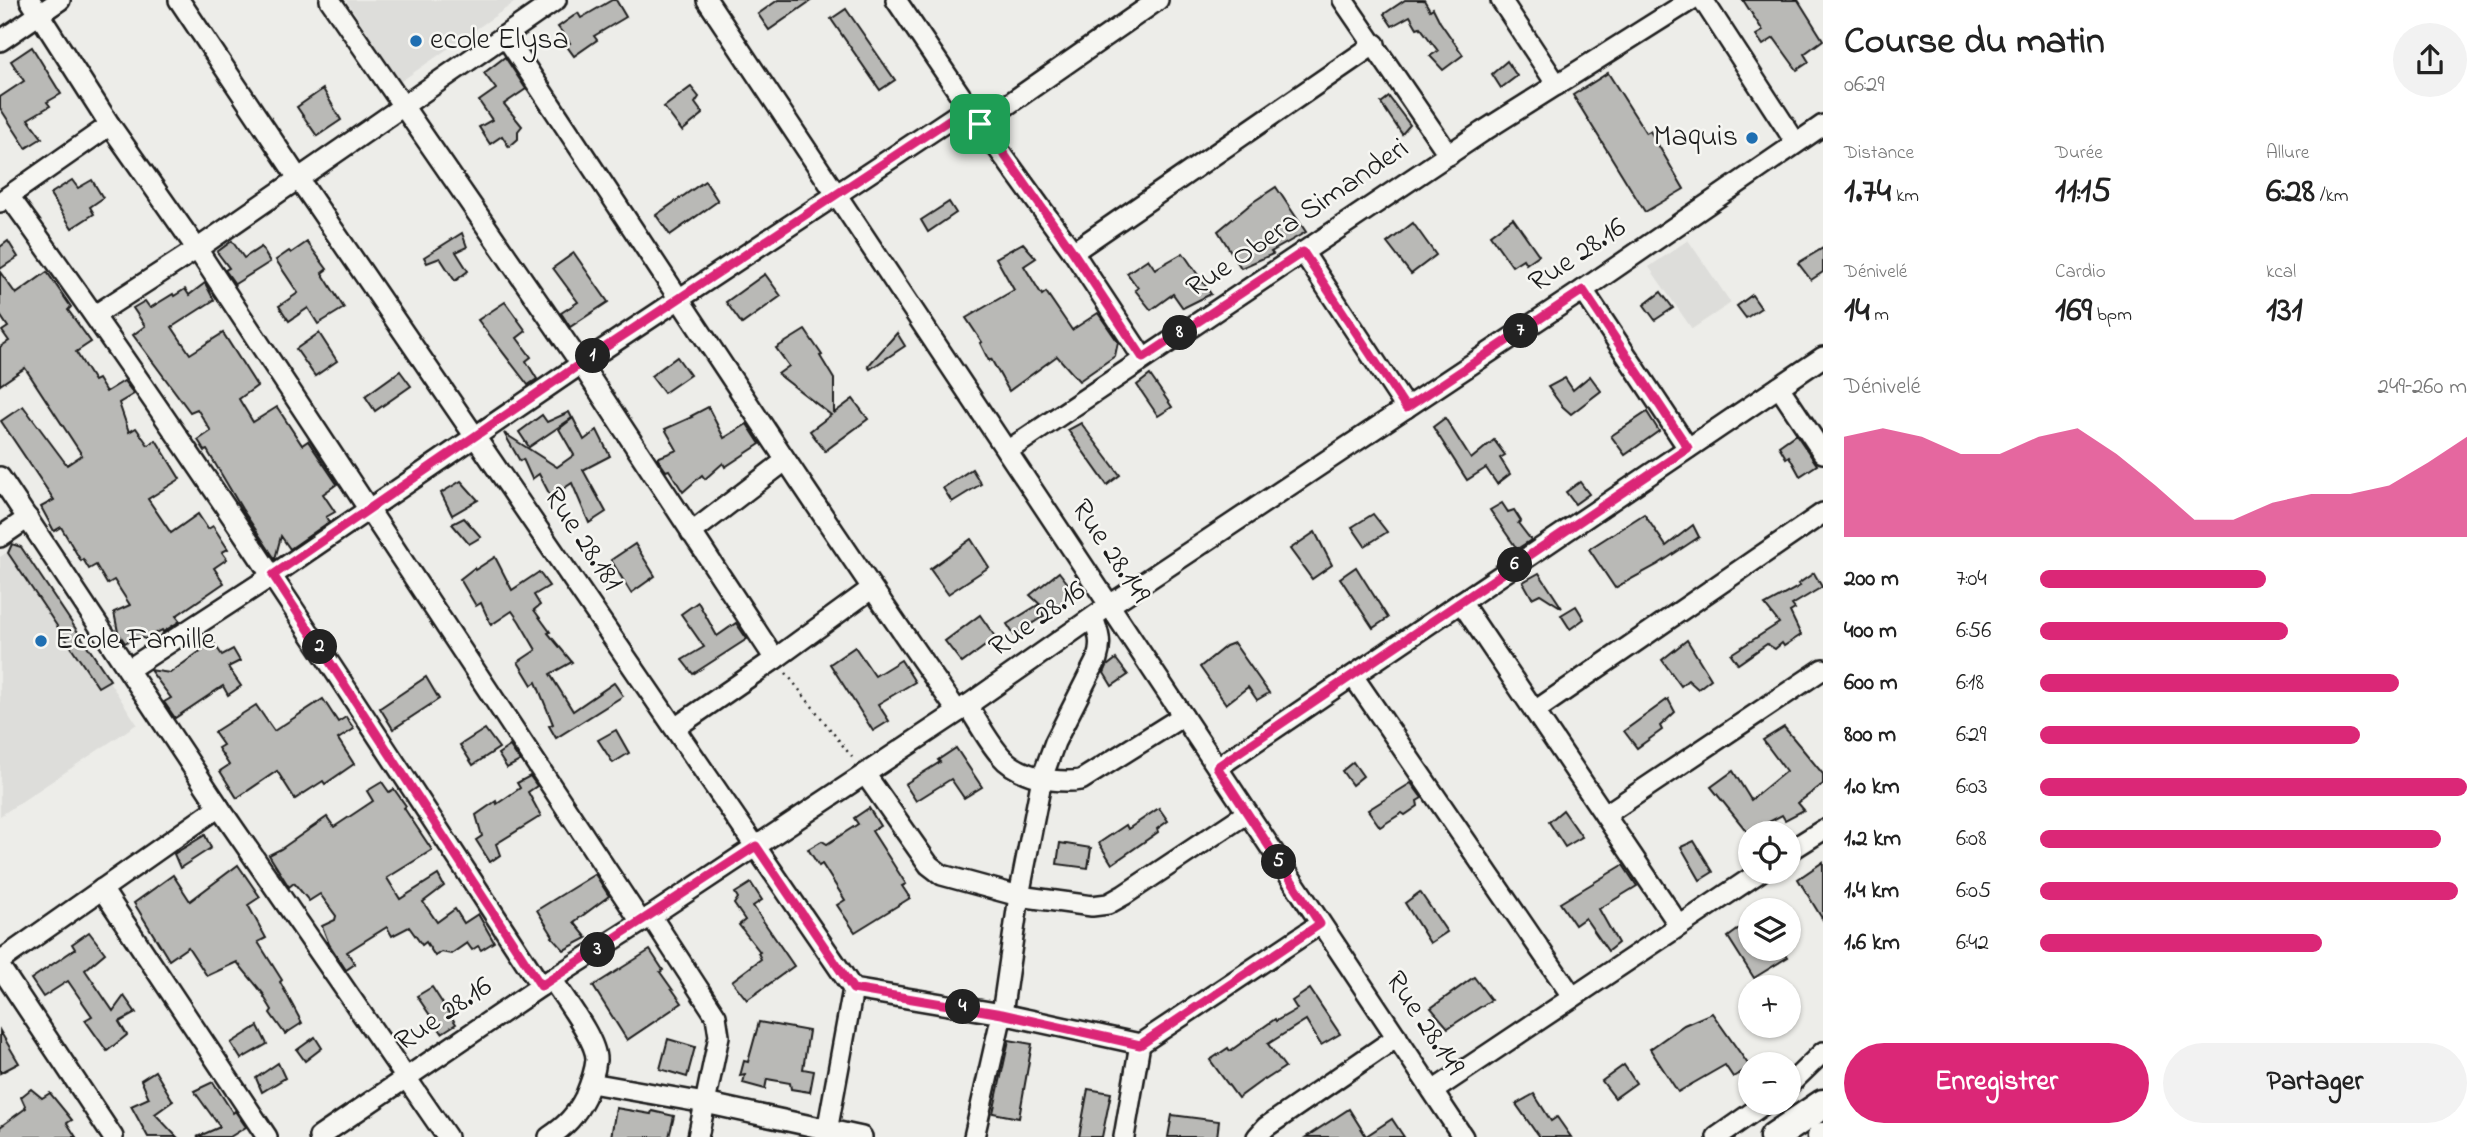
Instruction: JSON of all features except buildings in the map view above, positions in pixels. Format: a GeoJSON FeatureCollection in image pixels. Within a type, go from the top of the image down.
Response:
{"type":"FeatureCollection","features":[{"type":"Feature","properties":{"kind":"highway"},"geometry":{"type":"LineString","coordinates":[[1774,1137],[1823,1104]]}},
{"type":"Feature","properties":{"kind":"street"},"geometry":{"type":"LineString","coordinates":[[0,41],[34,7],[60,0]]}},
{"type":"Feature","properties":{"kind":"street","name":"Rue 28.181"},"geometry":{"type":"LineString","coordinates":[[179,0],[853,989]]}},
{"type":"Feature","properties":{"kind":"street"},"geometry":{"type":"LineString","coordinates":[[330,0],[580,364],[775,659]]}},
{"type":"Feature","properties":{"kind":"street"},"geometry":{"type":"LineString","coordinates":[[95,315],[197,249],[556,0]]}},
{"type":"Feature","properties":{"kind":"street","name":"Rue 28.149"},"geometry":{"type":"LineString","coordinates":[[707,0],[1463,1137]]}},
{"type":"Feature","properties":{"kind":"street"},"geometry":{"type":"LineString","coordinates":[[896,0],[980,124],[1073,252],[1143,358]]}},
{"type":"Feature","properties":{"kind":"street"},"geometry":{"type":"LineString","coordinates":[[980,124],[1157,0]]}},
{"type":"Feature","properties":{"kind":"street"},"geometry":{"type":"LineString","coordinates":[[1343,0],[1448,155]]}},
{"type":"Feature","properties":{"kind":"street"},"geometry":{"type":"LineString","coordinates":[[1501,0],[1557,85]]}},
{"type":"Feature","properties":{"kind":"street","name":"Rue Obera Simanderi"},"geometry":{"type":"LineString","coordinates":[[1007,451],[1448,155],[1691,0]]}},
{"type":"Feature","properties":{"kind":"street"},"geometry":{"type":"LineString","coordinates":[[1703,0],[1796,143]]}},
{"type":"Feature","properties":{"kind":"street"},"geometry":{"type":"LineString","coordinates":[[34,7],[369,511],[646,919],[716,1016],[719,1036],[698,1137]]}},
{"type":"Feature","properties":{"kind":"street"},"geometry":{"type":"LineString","coordinates":[[505,36],[871,589],[1000,756],[1013,768],[1042,778],[1068,782],[1081,780],[1183,716]]}},
{"type":"Feature","properties":{"kind":"street"},"geometry":{"type":"LineString","coordinates":[[1073,252],[1375,44]]}},
{"type":"Feature","properties":{"kind":"street"},"geometry":{"type":"LineString","coordinates":[[129,668],[369,511],[580,364],[681,300],[970,106]]}},
{"type":"Feature","properties":{"kind":"street"},"geometry":{"type":"LineString","coordinates":[[110,125],[5,199],[95,315],[546,983],[592,1043],[596,1058],[591,1083],[578,1110],[567,1125],[549,1137]]}},
{"type":"Feature","properties":{"kind":"street","name":"Rue 28.16"},"geometry":{"type":"LineString","coordinates":[[319,1137],[546,983],[864,774],[1111,605],[1583,290],[1823,125]]}},
{"type":"Feature","properties":{"kind":"street"},"geometry":{"type":"LineString","coordinates":[[1303,252],[1406,408]]}},
{"type":"Feature","properties":{"kind":"street"},"geometry":{"type":"LineString","coordinates":[[1583,290],[1688,448]]}},
{"type":"Feature","properties":{"kind":"street"},"geometry":{"type":"LineString","coordinates":[[1217,767],[1823,357]]}},
{"type":"Feature","properties":{"kind":"street"},"geometry":{"type":"LineString","coordinates":[[1779,387],[1823,453]]}},
{"type":"Feature","properties":{"kind":"street"},"geometry":{"type":"LineString","coordinates":[[691,533],[785,461]]}},
{"type":"Feature","properties":{"kind":"street"},"geometry":{"type":"LineString","coordinates":[[0,477],[219,807],[447,1137]]}},
{"type":"Feature","properties":{"kind":"street"},"geometry":{"type":"LineString","coordinates":[[1535,711],[1823,513]]}},
{"type":"Feature","properties":{"kind":"street"},"geometry":{"type":"LineString","coordinates":[[0,537],[28,518]]}},
{"type":"Feature","properties":{"kind":"street"},"geometry":{"type":"LineString","coordinates":[[675,728],[871,589]]}},
{"type":"Feature","properties":{"kind":"street"},"geometry":{"type":"LineString","coordinates":[[1461,602],[1679,925]]}},
{"type":"Feature","properties":{"kind":"street"},"geometry":{"type":"LineString","coordinates":[[974,1137],[1002,1014],[1019,896],[1042,778],[1055,742],[1101,646],[1100,634],[1093,618]]}},
{"type":"Feature","properties":{"kind":"street"},"geometry":{"type":"LineString","coordinates":[[1605,815],[1823,669]]}},
{"type":"Feature","properties":{"kind":"street"},"geometry":{"type":"LineString","coordinates":[[1353,676],[1572,996]]}},
{"type":"Feature","properties":{"kind":"street"},"geometry":{"type":"LineString","coordinates":[[864,774],[929,865],[942,875],[1019,896],[1092,906],[1108,904],[1124,895],[1247,813]]}},
{"type":"Feature","properties":{"kind":"street"},"geometry":{"type":"LineString","coordinates":[[0,961],[219,807]]}},
{"type":"Feature","properties":{"kind":"street"},"geometry":{"type":"LineString","coordinates":[[1801,844],[1823,830]]}},
{"type":"Feature","properties":{"kind":"street"},"geometry":{"type":"LineString","coordinates":[[1433,1091],[1742,884]]}},
{"type":"Feature","properties":{"kind":"street"},"geometry":{"type":"LineString","coordinates":[[102,889],[267,1137]]}},
{"type":"Feature","properties":{"kind":"street"},"geometry":{"type":"LineString","coordinates":[[1124,1137],[1140,1045],[1320,924]]}},
{"type":"Feature","properties":{"kind":"street"},"geometry":{"type":"LineString","coordinates":[[0,967],[113,1137]]}},
{"type":"Feature","properties":{"kind":"street"},"geometry":{"type":"LineString","coordinates":[[827,1134],[853,989],[1002,1014],[1140,1045]]}},
{"type":"Feature","properties":{"kind":"street"},"geometry":{"type":"LineString","coordinates":[[1257,1137],[1266,1127],[1397,1037]]}},
{"type":"Feature","properties":{"kind":"street"},"geometry":{"type":"LineString","coordinates":[[1801,1073],[1823,1052]]}},
{"type":"Feature","properties":{"kind":"street"},"geometry":{"type":"LineString","coordinates":[[591,1083],[705,1103],[827,1134],[862,1137]]}},
{"type":"Feature","properties":{"kind":"street"},"geometry":{"type":"LineString","coordinates":[[1717,1137],[1749,1115]]}},
{"type":"Feature","properties":{"kind":"path"},"geometry":{"type":"LineString","coordinates":[[775,659],[864,774]]}},
{"type":"Feature","properties":{"kind":"shaded area","name":"ecole Elysa"},"geometry":{"type":"Polygon","coordinates":[[[346,0],[518,0],[400,82],[346,0]]]}},
{"type":"Feature","properties":{"kind":"shaded area"},"geometry":{"type":"Polygon","coordinates":[[[1688,240],[1731,303],[1692,329],[1649,267],[1688,240]]]}},
{"type":"Feature","properties":{"kind":"shaded area","name":"Ecole Famille"},"geometry":{"type":"Polygon","coordinates":[[[19,544],[137,724],[0,816],[0,557],[19,544]]]}},
{"type":"Feature","properties":{"kind":"place","name":"ecole Elysa"},"geometry":{"type":"Point","coordinates":[416,41]}},
{"type":"Feature","properties":{"kind":"place","name":"Maquis"},"geometry":{"type":"Point","coordinates":[1752,138]}},
{"type":"Feature","properties":{"kind":"place","name":"Ecole Famille"},"geometry":{"type":"Point","coordinates":[41,641]}},
{"type":"Feature","properties":{"kind":"route"},"geometry":{"type":"LineString","coordinates":[[970,106],[980,124],[1073,252],[1143,358],[1303,252],[1406,408],[1583,290],[1688,448],[1217,767],[1320,924],[1140,1045],[1002,1014],[853,989],[756,846],[541,986],[273,575],[580,364],[681,300],[970,106]]}}]}
